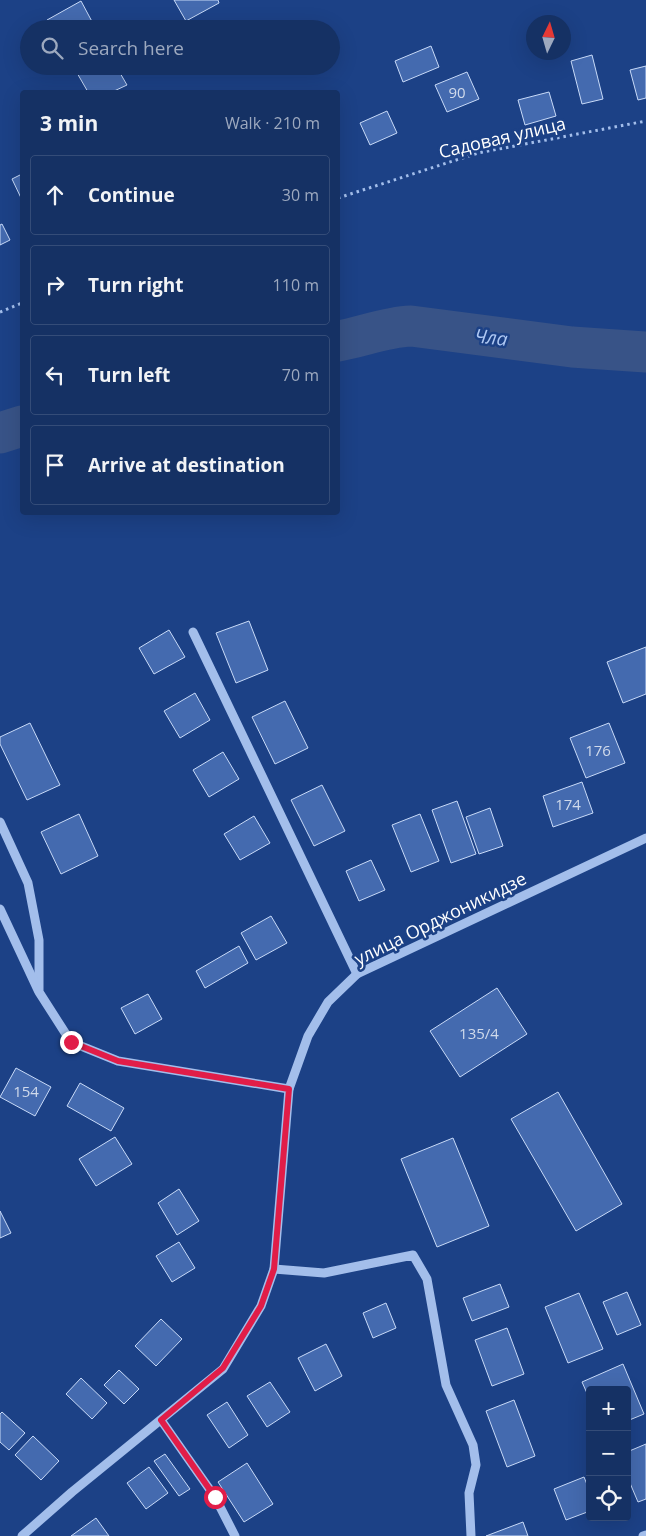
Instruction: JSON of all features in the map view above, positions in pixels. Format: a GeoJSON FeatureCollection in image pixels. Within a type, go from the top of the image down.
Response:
{"type":"FeatureCollection","features":[{"type":"Feature","properties":{"kind":"street"},"geometry":{"type":"LineString","coordinates":[[194,632],[357,974]]}},
{"type":"Feature","properties":{"kind":"street"},"geometry":{"type":"LineString","coordinates":[[0,822],[28,883],[39,940],[39,992]]}},
{"type":"Feature","properties":{"kind":"street","name":"улица Орджоникидзе"},"geometry":{"type":"LineString","coordinates":[[22,1536],[223,1368],[261,1306],[274,1269],[289,1089],[308,1036],[328,1002],[357,974],[646,838]]}},
{"type":"Feature","properties":{"kind":"street"},"geometry":{"type":"LineString","coordinates":[[0,909],[39,992],[71,1042],[118,1061],[289,1089]]}},
{"type":"Feature","properties":{"kind":"street"},"geometry":{"type":"LineString","coordinates":[[274,1269],[324,1273],[413,1255],[427,1279],[446,1385],[473,1445],[476,1464],[469,1493],[471,1536]]}},
{"type":"Feature","properties":{"kind":"street"},"geometry":{"type":"LineString","coordinates":[[161,1420],[215,1497],[235,1536]]}},
{"type":"Feature","properties":{"kind":"path","name":"Садовая улица"},"geometry":{"type":"LineString","coordinates":[[340,197],[478,153],[646,121]]}},
{"type":"Feature","properties":{"kind":"path"},"geometry":{"type":"LineString","coordinates":[[0,312],[20,304]]}},
{"type":"Feature","properties":{"kind":"building"},"geometry":{"type":"Polygon","coordinates":[[[174,0],[218,0],[219,3],[185,20],[174,0]]]}},
{"type":"Feature","properties":{"kind":"building"},"geometry":{"type":"Polygon","coordinates":[[[81,1],[91,20],[47,20],[81,1]]]}},
{"type":"Feature","properties":{"kind":"building"},"geometry":{"type":"Polygon","coordinates":[[[431,46],[439,67],[403,82],[395,61],[431,46]]]}},
{"type":"Feature","properties":{"kind":"building"},"geometry":{"type":"Polygon","coordinates":[[[592,55],[603,99],[582,104],[571,61],[592,55]]]}},
{"type":"Feature","properties":{"kind":"building"},"geometry":{"type":"Polygon","coordinates":[[[646,66],[646,98],[638,100],[630,70],[646,66]]]}},
{"type":"Feature","properties":{"kind":"building"},"geometry":{"type":"Polygon","coordinates":[[[467,72],[479,99],[447,112],[435,85],[467,72]]]}},
{"type":"Feature","properties":{"kind":"building"},"geometry":{"type":"Polygon","coordinates":[[[78,75],[121,75],[127,85],[116,90],[87,90],[78,75]]]}},
{"type":"Feature","properties":{"kind":"building"},"geometry":{"type":"Polygon","coordinates":[[[549,92],[556,116],[525,125],[518,100],[549,92]]]}},
{"type":"Feature","properties":{"kind":"building"},"geometry":{"type":"Polygon","coordinates":[[[387,111],[397,133],[370,145],[360,123],[387,111]]]}},
{"type":"Feature","properties":{"kind":"building"},"geometry":{"type":"Polygon","coordinates":[[[20,175],[20,196],[12,179],[20,175]]]}},
{"type":"Feature","properties":{"kind":"building"},"geometry":{"type":"Polygon","coordinates":[[[2,224],[10,240],[0,245],[0,225],[2,224]]]}},
{"type":"Feature","properties":{"kind":"building"},"geometry":{"type":"Polygon","coordinates":[[[249,621],[268,670],[236,683],[216,633],[249,621]]]}},
{"type":"Feature","properties":{"kind":"building"},"geometry":{"type":"Polygon","coordinates":[[[169,630],[185,657],[154,674],[139,648],[169,630]]]}},
{"type":"Feature","properties":{"kind":"building"},"geometry":{"type":"Polygon","coordinates":[[[646,647],[646,694],[623,703],[607,662],[646,647]]]}},
{"type":"Feature","properties":{"kind":"building"},"geometry":{"type":"Polygon","coordinates":[[[195,693],[210,720],[180,738],[164,711],[195,693]]]}},
{"type":"Feature","properties":{"kind":"building"},"geometry":{"type":"Polygon","coordinates":[[[285,701],[308,748],[275,764],[252,717],[285,701]]]}},
{"type":"Feature","properties":{"kind":"building"},"geometry":{"type":"Polygon","coordinates":[[[30,723],[60,785],[27,800],[0,744],[0,737],[30,723]]]}},
{"type":"Feature","properties":{"kind":"building"},"geometry":{"type":"Polygon","coordinates":[[[609,723],[625,763],[586,778],[570,738],[609,723]]]}},
{"type":"Feature","properties":{"kind":"building"},"geometry":{"type":"Polygon","coordinates":[[[223,752],[239,779],[209,797],[193,770],[223,752]]]}},
{"type":"Feature","properties":{"kind":"building"},"geometry":{"type":"Polygon","coordinates":[[[582,782],[593,813],[553,827],[543,796],[582,782]]]}},
{"type":"Feature","properties":{"kind":"building"},"geometry":{"type":"Polygon","coordinates":[[[322,785],[345,831],[314,846],[291,800],[322,785]]]}},
{"type":"Feature","properties":{"kind":"building"},"geometry":{"type":"Polygon","coordinates":[[[457,801],[476,854],[451,863],[432,810],[457,801]]]}},
{"type":"Feature","properties":{"kind":"building"},"geometry":{"type":"Polygon","coordinates":[[[490,808],[503,846],[479,854],[466,817],[490,808]]]}},
{"type":"Feature","properties":{"kind":"building"},"geometry":{"type":"Polygon","coordinates":[[[79,814],[98,856],[61,874],[41,832],[79,814]]]}},
{"type":"Feature","properties":{"kind":"building"},"geometry":{"type":"Polygon","coordinates":[[[420,814],[439,861],[411,872],[392,825],[420,814]]]}},
{"type":"Feature","properties":{"kind":"building"},"geometry":{"type":"Polygon","coordinates":[[[254,816],[270,843],[240,860],[224,834],[254,816]]]}},
{"type":"Feature","properties":{"kind":"building"},"geometry":{"type":"Polygon","coordinates":[[[371,860],[385,890],[359,901],[346,871],[371,860]]]}},
{"type":"Feature","properties":{"kind":"building"},"geometry":{"type":"Polygon","coordinates":[[[271,916],[287,943],[256,960],[241,933],[271,916]]]}},
{"type":"Feature","properties":{"kind":"building"},"geometry":{"type":"Polygon","coordinates":[[[239,946],[248,963],[205,988],[196,971],[239,946]]]}},
{"type":"Feature","properties":{"kind":"building"},"geometry":{"type":"Polygon","coordinates":[[[497,988],[527,1034],[460,1077],[430,1031],[497,988]]]}},
{"type":"Feature","properties":{"kind":"building"},"geometry":{"type":"Polygon","coordinates":[[[148,994],[162,1019],[135,1034],[121,1008],[148,994]]]}},
{"type":"Feature","properties":{"kind":"building"},"geometry":{"type":"Polygon","coordinates":[[[16,1068],[51,1087],[35,1116],[0,1097],[16,1068]]]}},
{"type":"Feature","properties":{"kind":"building"},"geometry":{"type":"Polygon","coordinates":[[[80,1083],[124,1108],[111,1131],[67,1106],[80,1083]]]}},
{"type":"Feature","properties":{"kind":"building"},"geometry":{"type":"Polygon","coordinates":[[[558,1092],[622,1204],[576,1231],[511,1119],[558,1092]]]}},
{"type":"Feature","properties":{"kind":"building"},"geometry":{"type":"Polygon","coordinates":[[[115,1137],[132,1164],[96,1186],[79,1159],[115,1137]]]}},
{"type":"Feature","properties":{"kind":"building"},"geometry":{"type":"Polygon","coordinates":[[[453,1138],[489,1226],[437,1247],[401,1159],[453,1138]]]}},
{"type":"Feature","properties":{"kind":"building"},"geometry":{"type":"Polygon","coordinates":[[[179,1189],[199,1221],[177,1235],[158,1203],[179,1189]]]}},
{"type":"Feature","properties":{"kind":"building"},"geometry":{"type":"Polygon","coordinates":[[[0,1211],[11,1233],[0,1238],[0,1211]]]}},
{"type":"Feature","properties":{"kind":"building"},"geometry":{"type":"Polygon","coordinates":[[[179,1242],[195,1268],[172,1282],[156,1256],[179,1242]]]}},
{"type":"Feature","properties":{"kind":"building"},"geometry":{"type":"Polygon","coordinates":[[[500,1284],[509,1307],[472,1321],[463,1298],[500,1284]]]}},
{"type":"Feature","properties":{"kind":"building"},"geometry":{"type":"Polygon","coordinates":[[[627,1292],[641,1325],[617,1335],[603,1302],[627,1292]]]}},
{"type":"Feature","properties":{"kind":"building"},"geometry":{"type":"Polygon","coordinates":[[[579,1293],[603,1349],[568,1363],[545,1307],[579,1293]]]}},
{"type":"Feature","properties":{"kind":"building"},"geometry":{"type":"Polygon","coordinates":[[[386,1303],[396,1328],[373,1338],[363,1313],[386,1303]]]}},
{"type":"Feature","properties":{"kind":"building"},"geometry":{"type":"Polygon","coordinates":[[[161,1319],[182,1339],[156,1366],[135,1346],[161,1319]]]}},
{"type":"Feature","properties":{"kind":"building"},"geometry":{"type":"Polygon","coordinates":[[[507,1328],[524,1374],[492,1386],[475,1340],[507,1328]]]}},
{"type":"Feature","properties":{"kind":"building"},"geometry":{"type":"Polygon","coordinates":[[[326,1344],[342,1376],[315,1391],[298,1358],[326,1344]]]}},
{"type":"Feature","properties":{"kind":"building"},"geometry":{"type":"Polygon","coordinates":[[[623,1364],[644,1414],[631,1419],[631,1386],[586,1386],[586,1391],[582,1382],[623,1364]]]}},
{"type":"Feature","properties":{"kind":"building"},"geometry":{"type":"Polygon","coordinates":[[[119,1370],[139,1389],[124,1404],[104,1385],[119,1370]]]}},
{"type":"Feature","properties":{"kind":"building"},"geometry":{"type":"Polygon","coordinates":[[[81,1378],[107,1403],[92,1419],[66,1394],[81,1378]]]}},
{"type":"Feature","properties":{"kind":"building"},"geometry":{"type":"Polygon","coordinates":[[[270,1382],[290,1412],[267,1427],[247,1396],[270,1382]]]}},
{"type":"Feature","properties":{"kind":"building"},"geometry":{"type":"Polygon","coordinates":[[[514,1400],[535,1456],[507,1467],[486,1411],[514,1400]]]}},
{"type":"Feature","properties":{"kind":"building"},"geometry":{"type":"Polygon","coordinates":[[[227,1402],[248,1435],[229,1448],[207,1415],[227,1402]]]}},
{"type":"Feature","properties":{"kind":"building"},"geometry":{"type":"Polygon","coordinates":[[[2,1412],[25,1433],[9,1450],[0,1442],[0,1414],[2,1412]]]}},
{"type":"Feature","properties":{"kind":"building"},"geometry":{"type":"Polygon","coordinates":[[[33,1436],[59,1461],[41,1480],[15,1455],[33,1436]]]}},
{"type":"Feature","properties":{"kind":"building"},"geometry":{"type":"Polygon","coordinates":[[[646,1444],[646,1499],[638,1502],[631,1485],[631,1450],[646,1444]]]}},
{"type":"Feature","properties":{"kind":"building"},"geometry":{"type":"Polygon","coordinates":[[[165,1454],[190,1489],[179,1496],[154,1461],[165,1454]]]}},
{"type":"Feature","properties":{"kind":"building"},"geometry":{"type":"Polygon","coordinates":[[[247,1463],[273,1504],[244,1522],[218,1482],[247,1463]]]}},
{"type":"Feature","properties":{"kind":"building"},"geometry":{"type":"Polygon","coordinates":[[[149,1467],[168,1493],[146,1509],[127,1483],[149,1467]]]}},
{"type":"Feature","properties":{"kind":"building"},"geometry":{"type":"Polygon","coordinates":[[[584,1477],[586,1482],[586,1512],[566,1520],[554,1489],[584,1477]]]}},
{"type":"Feature","properties":{"kind":"building"},"geometry":{"type":"Polygon","coordinates":[[[96,1518],[109,1536],[71,1536],[96,1518]]]}},
{"type":"Feature","properties":{"kind":"building"},"geometry":{"type":"Polygon","coordinates":[[[523,1522],[528,1536],[486,1536],[523,1522]]]}},
{"type":"Feature","properties":{"kind":"waterway","name":"Чла"},"geometry":{"type":"LineString","coordinates":[[340,341],[392,328],[411,326],[572,347],[646,352]]}},
{"type":"Feature","properties":{"kind":"waterway","name":"Чла"},"geometry":{"type":"LineString","coordinates":[[0,433],[20,427]]}},
{"type":"Feature","properties":{"kind":"route"},"geometry":{"type":"LineString","coordinates":[[71,1042],[118,1061],[289,1089],[274,1269],[261,1306],[223,1368],[161,1420],[215,1497]]}}]}
